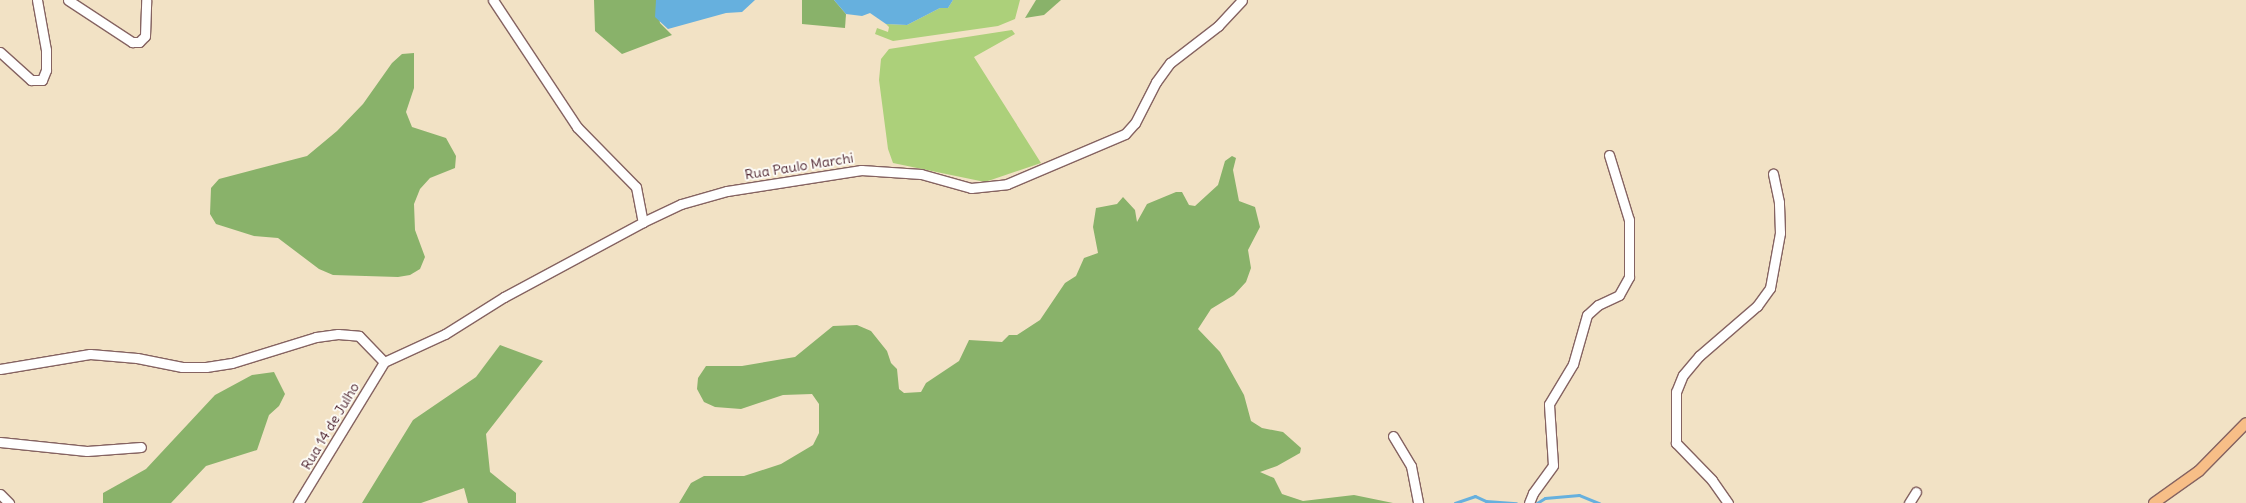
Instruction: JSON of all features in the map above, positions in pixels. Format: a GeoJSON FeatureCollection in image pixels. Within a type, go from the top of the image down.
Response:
{"type":"FeatureCollection","features":[{"type":"Feature","properties":{"kind":"main road"},"geometry":{"type":"LineString","coordinates":[[2154,503],[2199,471],[2246,423]]}},
{"type":"Feature","properties":{"kind":"street"},"geometry":{"type":"LineString","coordinates":[[0,52],[31,80],[42,80],[46,70],[46,50],[36,0]]}},
{"type":"Feature","properties":{"kind":"street"},"geometry":{"type":"LineString","coordinates":[[68,0],[132,42],[139,42],[145,36],[146,0]]}},
{"type":"Feature","properties":{"kind":"street"},"geometry":{"type":"LineString","coordinates":[[494,0],[577,127],[636,187],[643,222]]}},
{"type":"Feature","properties":{"kind":"street","name":"Rua Paulo Marchi"},"geometry":{"type":"LineString","coordinates":[[384,362],[424,345],[504,297],[643,222],[681,204],[727,191],[861,170],[921,174],[971,188],[1008,184],[1125,134],[1135,123],[1156,82],[1170,63],[1218,26],[1242,0]]}},
{"type":"Feature","properties":{"kind":"street"},"geometry":{"type":"LineString","coordinates":[[1529,503],[1533,492],[1554,465],[1550,404],[1572,364],[1587,315],[1598,305],[1619,295],[1629,276],[1628,220],[1609,155]]}},
{"type":"Feature","properties":{"kind":"street"},"geometry":{"type":"LineString","coordinates":[[1728,503],[1712,480],[1676,443],[1676,392],[1683,375],[1699,356],[1757,306],[1770,288],[1780,233],[1779,202],[1773,174]]}},
{"type":"Feature","properties":{"kind":"street"},"geometry":{"type":"LineString","coordinates":[[0,369],[90,354],[137,358],[182,367],[206,367],[338,334],[359,336],[384,362]]}},
{"type":"Feature","properties":{"kind":"street","name":"Rua 14 de Julho"},"geometry":{"type":"LineString","coordinates":[[298,503],[384,362]]}},
{"type":"Feature","properties":{"kind":"street"},"geometry":{"type":"LineString","coordinates":[[1393,436],[1411,466],[1418,503]]}},
{"type":"Feature","properties":{"kind":"street"},"geometry":{"type":"LineString","coordinates":[[0,442],[87,451],[141,448]]}},
{"type":"Feature","properties":{"kind":"street"},"geometry":{"type":"LineString","coordinates":[[1909,503],[1916,492]]}},
{"type":"Feature","properties":{"kind":"street"},"geometry":{"type":"LineString","coordinates":[[0,494],[9,503]]}},
{"type":"Feature","properties":{"kind":"green space"},"geometry":{"type":"Polygon","coordinates":[[[594,0],[656,0],[660,23],[672,35],[622,54],[595,31],[594,0]]]}},
{"type":"Feature","properties":{"kind":"green space"},"geometry":{"type":"Polygon","coordinates":[[[802,0],[834,0],[846,14],[845,28],[802,24],[802,0]]]}},
{"type":"Feature","properties":{"kind":"green space"},"geometry":{"type":"Polygon","coordinates":[[[953,0],[1020,0],[1015,19],[998,26],[893,41],[875,34],[877,28],[888,32],[889,27],[886,24],[907,25],[940,8],[948,8],[953,0]]]}},
{"type":"Feature","properties":{"kind":"green space"},"geometry":{"type":"Polygon","coordinates":[[[1036,0],[1061,0],[1044,15],[1025,18],[1036,0]]]}},
{"type":"Feature","properties":{"kind":"green space"},"geometry":{"type":"Polygon","coordinates":[[[1012,30],[1015,34],[974,57],[1041,163],[985,182],[893,163],[888,149],[879,80],[881,59],[889,49],[1012,30]]]}},
{"type":"Feature","properties":{"kind":"green space"},"geometry":{"type":"Polygon","coordinates":[[[414,53],[414,88],[406,112],[412,127],[446,138],[456,156],[455,168],[430,178],[420,189],[414,204],[415,230],[425,257],[420,269],[410,275],[398,277],[333,275],[319,269],[278,238],[254,236],[216,224],[210,214],[211,188],[219,179],[307,156],[337,131],[363,104],[392,63],[402,54],[414,53]]]}},
{"type":"Feature","properties":{"kind":"green space"},"geometry":{"type":"Polygon","coordinates":[[[1232,156],[1236,158],[1233,170],[1239,201],[1255,207],[1260,227],[1248,250],[1251,268],[1246,282],[1234,295],[1211,309],[1198,329],[1220,352],[1244,395],[1251,421],[1262,428],[1283,432],[1301,448],[1300,453],[1277,466],[1260,472],[1274,478],[1282,494],[1303,501],[1354,495],[1393,503],[679,503],[691,483],[704,476],[744,476],[781,464],[813,445],[819,433],[819,404],[812,394],[783,395],[741,409],[715,407],[704,402],[697,389],[698,378],[706,366],[742,366],[795,357],[833,326],[857,325],[871,331],[887,351],[891,363],[897,369],[899,389],[904,393],[921,392],[926,383],[959,361],[969,340],[1002,342],[1009,335],[1017,335],[1040,320],[1065,283],[1076,276],[1084,258],[1098,253],[1093,227],[1096,208],[1117,204],[1123,197],[1135,210],[1137,222],[1147,204],[1176,192],[1182,192],[1189,205],[1195,206],[1218,185],[1225,161],[1232,156]]]}},
{"type":"Feature","properties":{"kind":"green space"},"geometry":{"type":"Polygon","coordinates":[[[500,345],[543,361],[486,434],[490,472],[516,493],[516,503],[468,503],[464,488],[421,503],[362,503],[413,420],[476,377],[500,345]]]}},
{"type":"Feature","properties":{"kind":"green space"},"geometry":{"type":"Polygon","coordinates":[[[274,372],[285,394],[279,406],[269,415],[257,450],[206,466],[171,503],[103,503],[103,493],[146,469],[215,395],[252,375],[274,372]]]}},
{"type":"Feature","properties":{"kind":"water"},"geometry":{"type":"Polygon","coordinates":[[[656,0],[755,0],[742,12],[726,13],[668,29],[655,17],[656,0]]]}},
{"type":"Feature","properties":{"kind":"water"},"geometry":{"type":"Polygon","coordinates":[[[834,0],[953,0],[948,8],[940,8],[907,25],[886,24],[870,13],[862,16],[846,14],[834,0]]]}},
{"type":"Feature","properties":{"kind":"waterway"},"geometry":{"type":"LineString","coordinates":[[1537,503],[1545,498],[1579,495],[1599,503]]}},
{"type":"Feature","properties":{"kind":"waterway"},"geometry":{"type":"LineString","coordinates":[[1455,503],[1475,496],[1486,501],[1516,503]]}}]}
